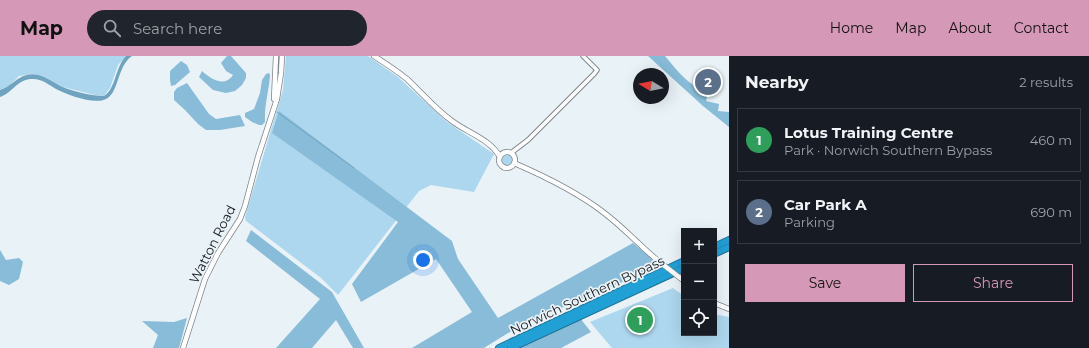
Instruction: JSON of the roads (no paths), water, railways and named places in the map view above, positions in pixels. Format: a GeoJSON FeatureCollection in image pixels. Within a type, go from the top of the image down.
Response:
{"type":"FeatureCollection","features":[{"type":"Feature","properties":{"kind":"highway"},"geometry":{"type":"LineString","coordinates":[[717,246],[729,240]]}},
{"type":"Feature","properties":{"kind":"highway"},"geometry":{"type":"LineString","coordinates":[[717,253],[729,247]]}},
{"type":"Feature","properties":{"kind":"highway","name":"Norwich Southern Bypass"},"geometry":{"type":"LineString","coordinates":[[499,348],[681,262]]}},
{"type":"Feature","properties":{"kind":"highway","name":"Norwich Southern Bypass"},"geometry":{"type":"LineString","coordinates":[[512,348],[681,269]]}},
{"type":"Feature","properties":{"kind":"street","name":"Watton Road"},"geometry":{"type":"LineString","coordinates":[[274,105],[276,56]]}},
{"type":"Feature","properties":{"kind":"street","name":"Watton Road"},"geometry":{"type":"LineString","coordinates":[[183,348],[205,279],[218,253],[240,219],[245,206],[278,91],[282,56]]}},
{"type":"Feature","properties":{"kind":"street"},"geometry":{"type":"LineString","coordinates":[[374,56],[407,79],[439,111],[453,122],[502,155],[511,153],[528,140],[594,74],[597,70],[583,56]]}},
{"type":"Feature","properties":{"kind":"street"},"geometry":{"type":"LineString","coordinates":[[502,155],[500,163],[504,167],[510,167],[514,164],[515,158],[511,153]]}},
{"type":"Feature","properties":{"kind":"street"},"geometry":{"type":"LineString","coordinates":[[514,164],[570,191],[589,202],[605,213],[681,279]]}},
{"type":"Feature","properties":{"kind":"street"},"geometry":{"type":"LineString","coordinates":[[717,304],[729,309]]}},
{"type":"Feature","properties":{"kind":"waterway"},"geometry":{"type":"LineString","coordinates":[[277,112],[354,168]]}},
{"type":"Feature","properties":{"kind":"place","name":"Car Park A"},"geometry":{"type":"Point","coordinates":[708,82]}},
{"type":"Feature","properties":{"kind":"place","name":"Lotus Training Centre"},"geometry":{"type":"Point","coordinates":[640,320]}}]}
